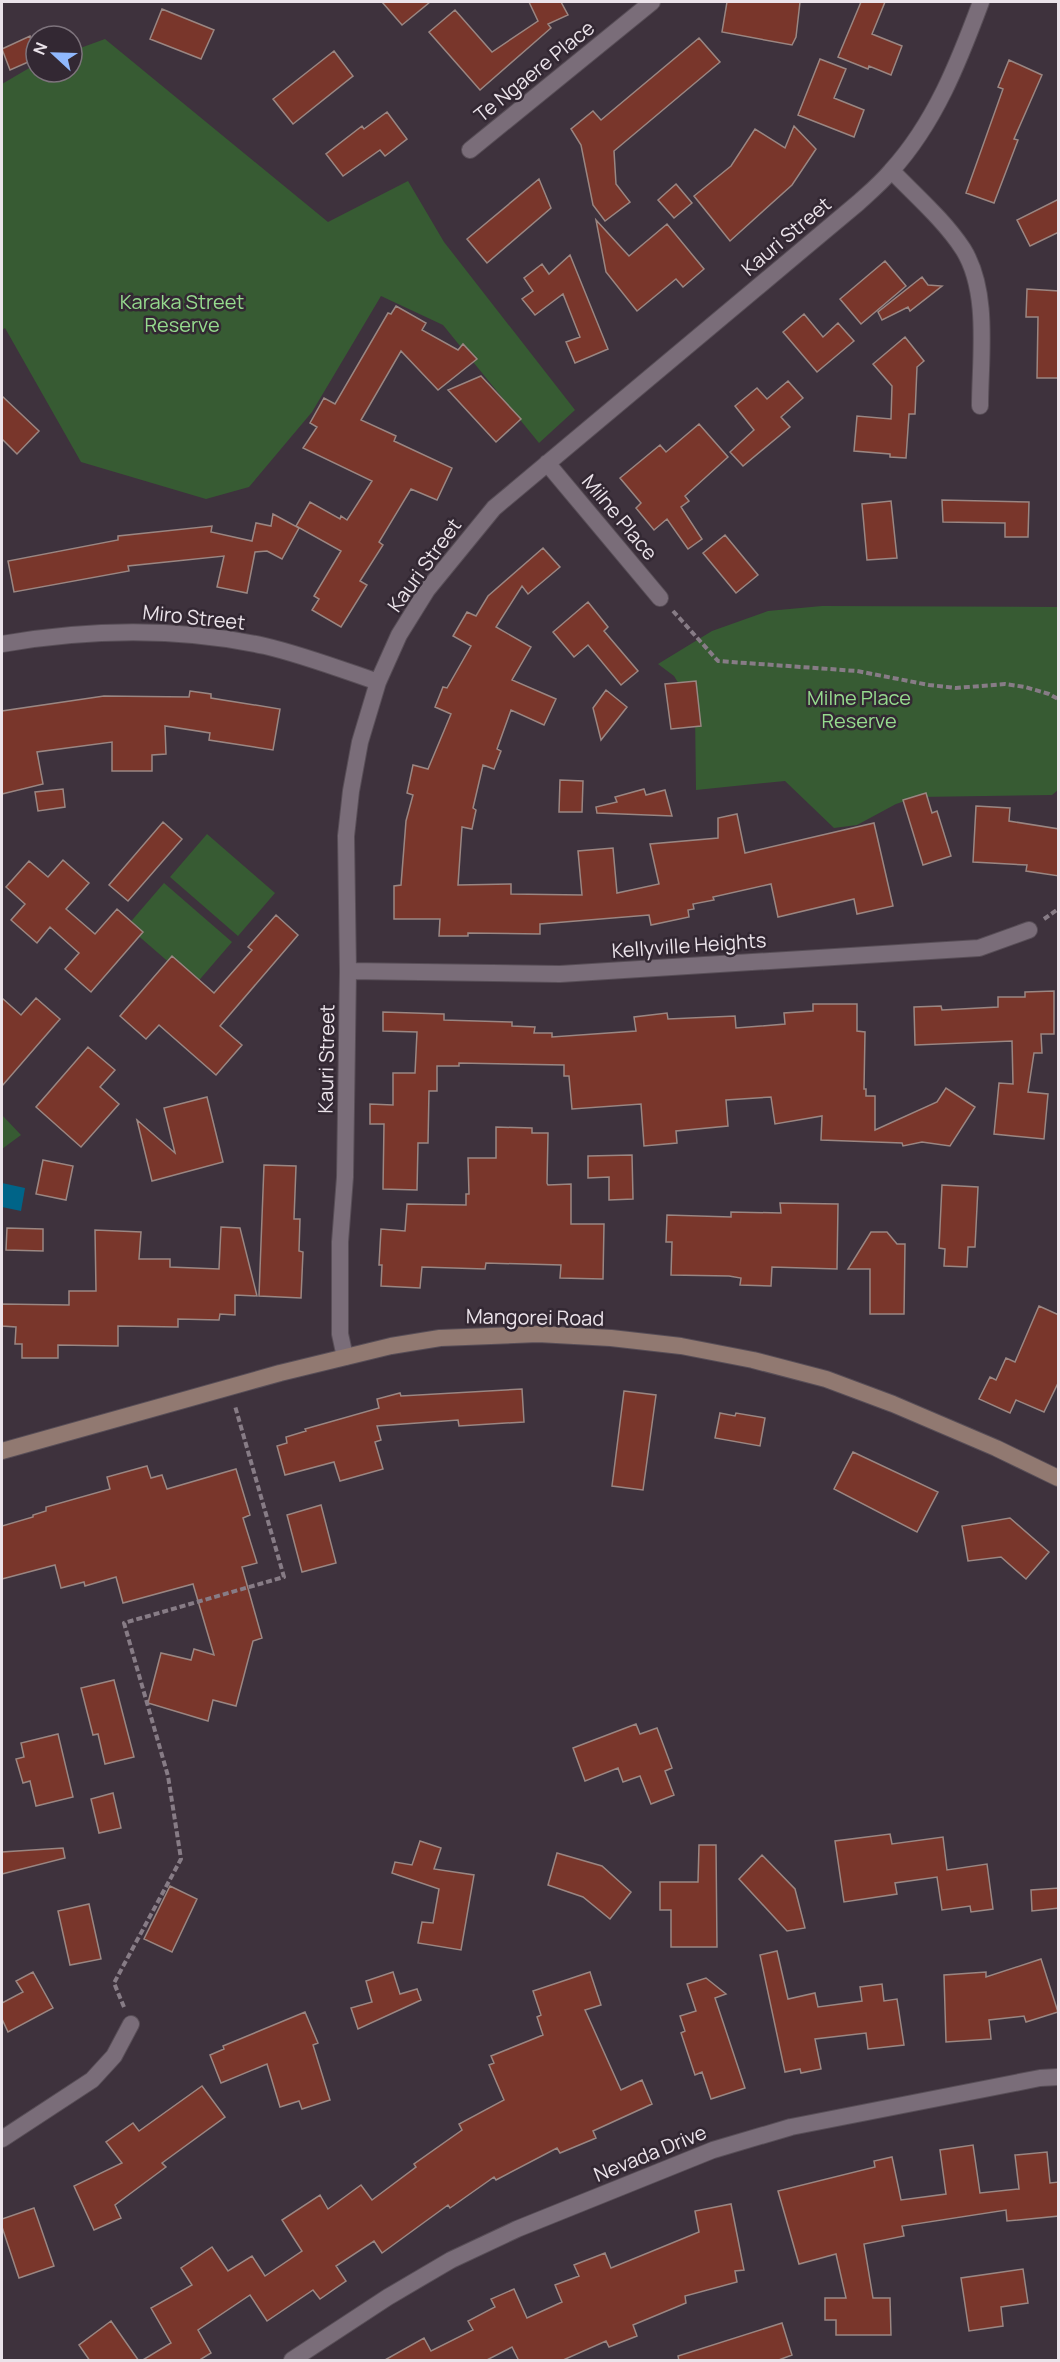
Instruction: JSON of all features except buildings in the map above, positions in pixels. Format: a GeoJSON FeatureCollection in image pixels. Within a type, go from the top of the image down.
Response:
{"type":"FeatureCollection","features":[{"type":"Feature","properties":{"kind":"main road","name":"Mangorei Road"},"geometry":{"type":"LineString","coordinates":[[2,1451],[391,1346],[440,1338],[538,1334],[611,1338],[681,1346],[753,1360],[826,1379],[893,1404],[1059,1478]]}},
{"type":"Feature","properties":{"kind":"street","name":"Te Ngaere Place"},"geometry":{"type":"LineString","coordinates":[[470,150],[652,2]]}},
{"type":"Feature","properties":{"kind":"street","name":"Kauri Street"},"geometry":{"type":"LineString","coordinates":[[345,1357],[340,1334],[340,1242],[345,1177],[348,971],[346,836],[360,742],[378,682],[399,635],[427,590],[494,508],[858,203],[892,171],[919,135],[943,94],[961,57],[981,2]]}},
{"type":"Feature","properties":{"kind":"street"},"geometry":{"type":"LineString","coordinates":[[892,171],[942,223],[963,249],[974,272],[980,303],[980,406]]}},
{"type":"Feature","properties":{"kind":"street","name":"Milne Place"},"geometry":{"type":"LineString","coordinates":[[547,463],[660,598]]}},
{"type":"Feature","properties":{"kind":"street","name":"Miro Street"},"geometry":{"type":"LineString","coordinates":[[2,644],[45,636],[147,631],[209,637],[265,646],[316,660],[378,682]]}},
{"type":"Feature","properties":{"kind":"street","name":"Kellyville Heights"},"geometry":{"type":"LineString","coordinates":[[348,971],[560,974],[979,948],[1029,930]]}},
{"type":"Feature","properties":{"kind":"street"},"geometry":{"type":"LineString","coordinates":[[2,2139],[92,2080],[114,2056],[130,2024]]}},
{"type":"Feature","properties":{"kind":"street","name":"Nevada Drive"},"geometry":{"type":"LineString","coordinates":[[292,2361],[388,2297],[451,2260],[517,2229],[713,2150],[791,2127],[1040,2078],[1059,2077]]}},
{"type":"Feature","properties":{"kind":"path"},"geometry":{"type":"LineString","coordinates":[[660,598],[718,661],[857,671],[956,688],[1005,684],[1025,687],[1059,699]]}},
{"type":"Feature","properties":{"kind":"path"},"geometry":{"type":"LineString","coordinates":[[130,2024],[114,1983],[181,1859],[168,1776],[124,1623],[284,1577],[229,1388]]}},
{"type":"Feature","properties":{"kind":"green space","name":"Karaka Street Reserve"},"geometry":{"type":"Polygon","coordinates":[[[105,39],[328,222],[408,181],[444,242],[575,410],[539,443],[443,325],[381,296],[312,412],[249,487],[206,499],[81,462],[5,328],[2,330],[2,84],[24,71],[24,84],[84,84],[84,47],[105,39]]]}},
{"type":"Feature","properties":{"kind":"green space","name":"Milne Place Reserve"},"geometry":{"type":"Polygon","coordinates":[[[822,606],[1058,607],[1058,790],[1052,795],[918,797],[896,804],[857,825],[834,828],[785,781],[696,790],[695,711],[674,676],[658,664],[712,631],[768,611],[822,606]]]}},
{"type":"Feature","properties":{"kind":"green space"},"geometry":{"type":"Polygon","coordinates":[[[207,834],[275,893],[238,936],[170,877],[207,834]]]}},
{"type":"Feature","properties":{"kind":"green space"},"geometry":{"type":"Polygon","coordinates":[[[164,883],[232,942],[195,985],[127,926],[164,883]]]}},
{"type":"Feature","properties":{"kind":"green space"},"geometry":{"type":"Polygon","coordinates":[[[2,1115],[21,1135],[2,1149],[2,1115]]]}},
{"type":"Feature","properties":{"kind":"water"},"geometry":{"type":"Polygon","coordinates":[[[2,1183],[25,1188],[21,1211],[2,1207],[2,1183]]]}}]}
